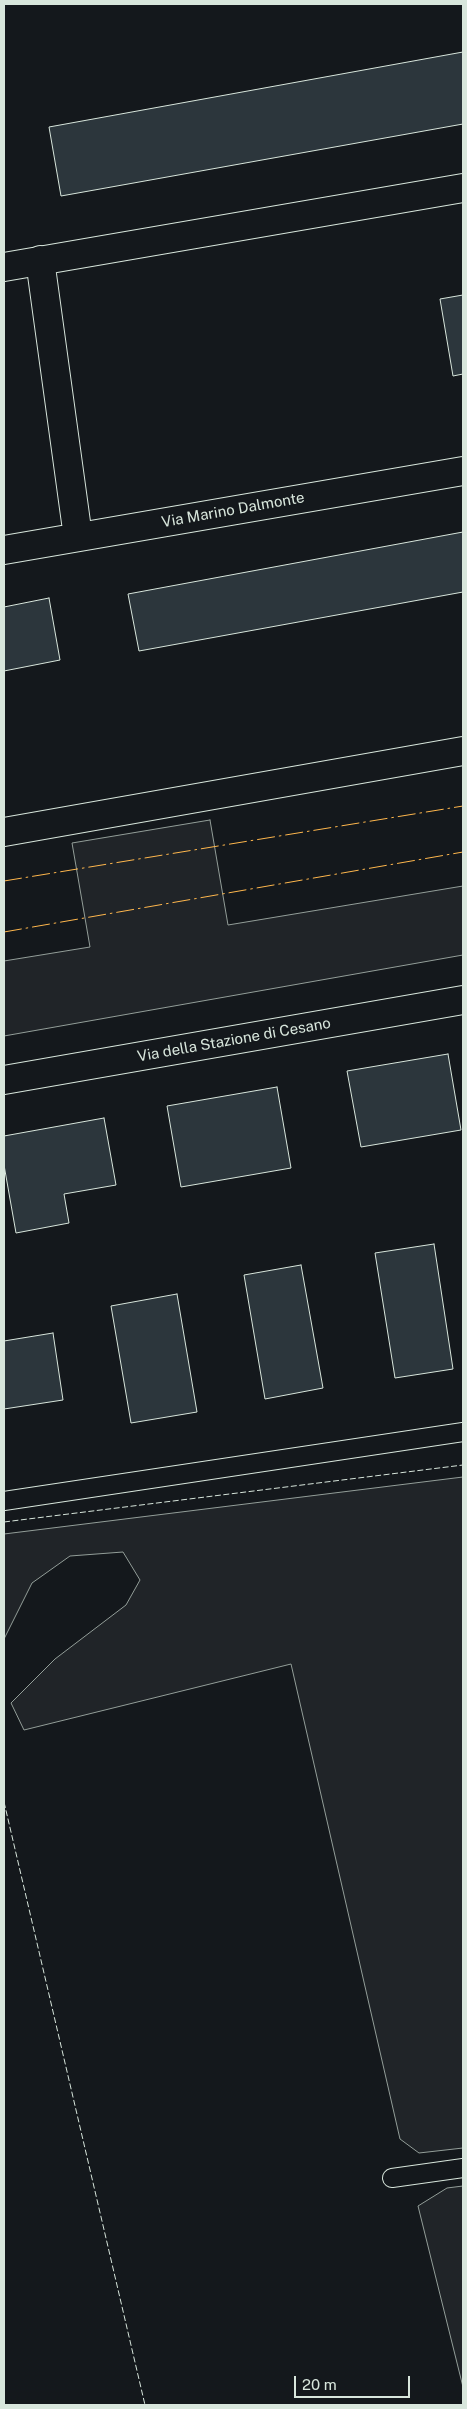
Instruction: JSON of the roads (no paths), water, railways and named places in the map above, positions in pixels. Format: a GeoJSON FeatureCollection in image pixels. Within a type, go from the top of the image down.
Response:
{"type":"FeatureCollection","features":[{"type":"Feature","properties":{"kind":"street"},"geometry":{"type":"LineString","coordinates":[[4,267],[463,188]]}},
{"type":"Feature","properties":{"kind":"street"},"geometry":{"type":"LineString","coordinates":[[40,260],[78,537]]}},
{"type":"Feature","properties":{"kind":"street","name":"Via Marino Dalmonte"},"geometry":{"type":"LineString","coordinates":[[4,550],[463,471]]}},
{"type":"Feature","properties":{"kind":"street"},"geometry":{"type":"LineString","coordinates":[[4,832],[463,751]]}},
{"type":"Feature","properties":{"kind":"street","name":"Via della Stazione di Cesano"},"geometry":{"type":"LineString","coordinates":[[4,1080],[463,1000]]}},
{"type":"Feature","properties":{"kind":"lane"},"geometry":{"type":"LineString","coordinates":[[4,1501],[463,1432]]}},
{"type":"Feature","properties":{"kind":"lane"},"geometry":{"type":"LineString","coordinates":[[392,2178],[463,2168]]}}]}
